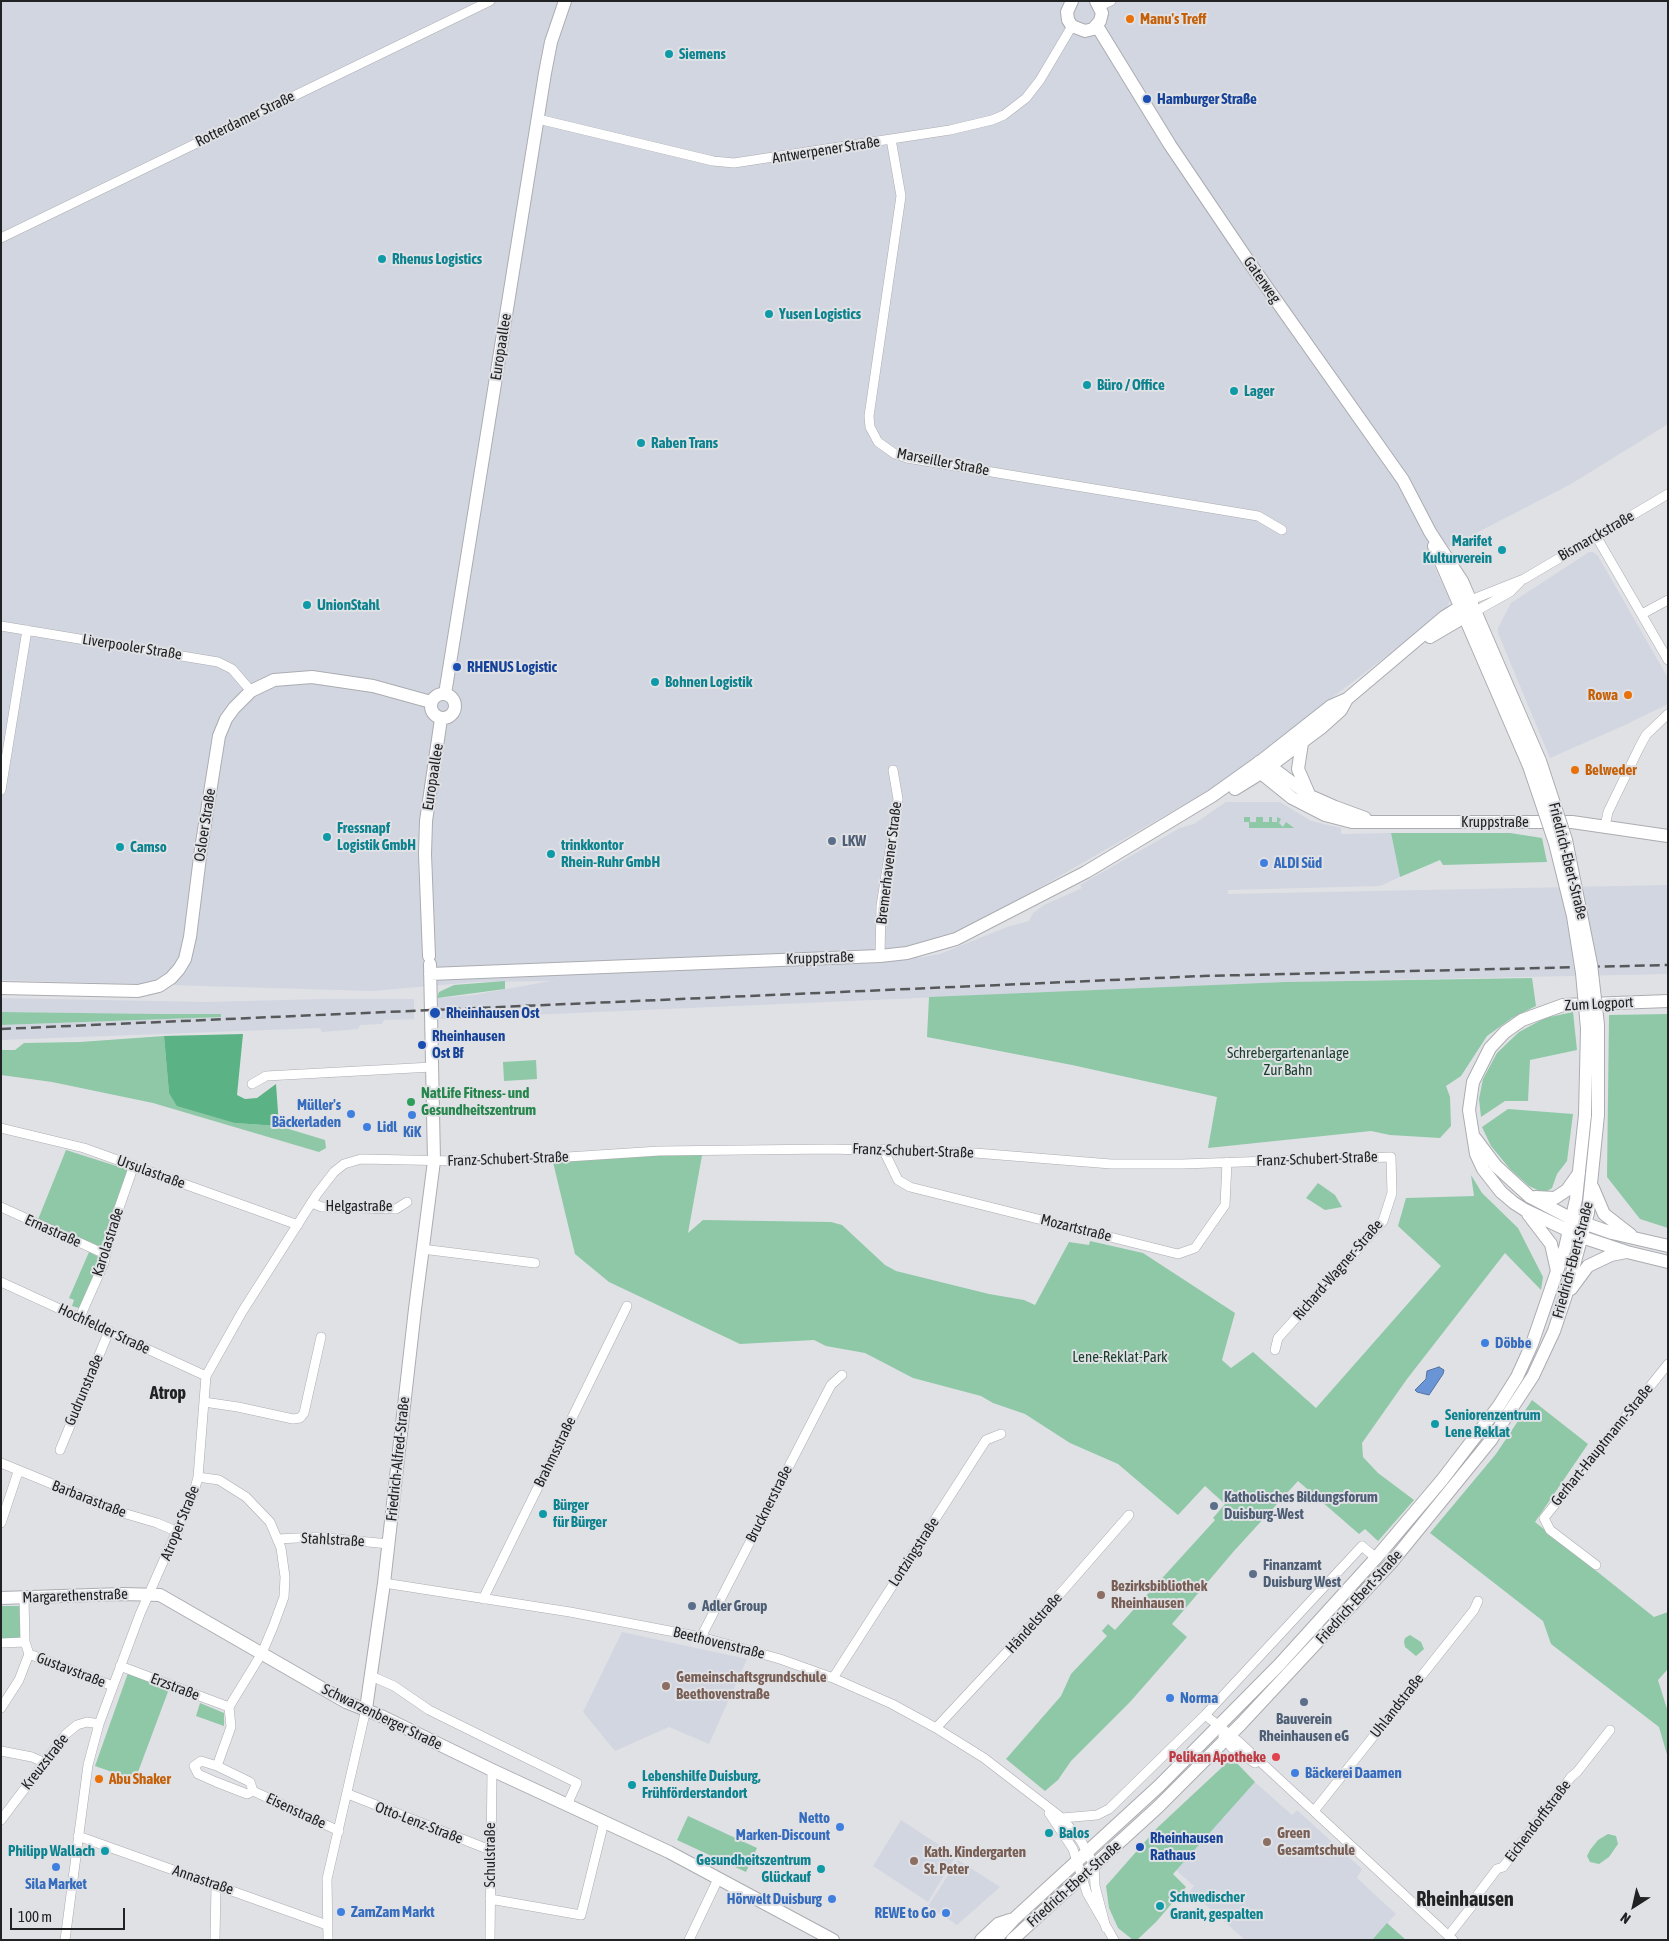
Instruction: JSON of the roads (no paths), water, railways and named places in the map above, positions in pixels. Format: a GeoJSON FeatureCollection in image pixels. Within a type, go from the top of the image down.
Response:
{"type":"FeatureCollection","features":[{"type":"Feature","properties":{"kind":"main road","name":"Europaallee"},"geometry":{"type":"LineString","coordinates":[[445,694],[551,42],[565,1]]}},
{"type":"Feature","properties":{"kind":"main road"},"geometry":{"type":"LineString","coordinates":[[1072,1],[1067,12],[1072,26],[1085,31],[1097,26],[1102,13],[1102,3]]}},
{"type":"Feature","properties":{"kind":"main road","name":"Gaterweg"},"geometry":{"type":"LineString","coordinates":[[1097,26],[1186,168],[1403,480],[1430,532],[1453,566],[1468,609]]}},
{"type":"Feature","properties":{"kind":"main road","name":"Bismarckstraße"},"geometry":{"type":"LineString","coordinates":[[1263,765],[1331,706],[1347,699],[1409,648],[1468,609]]}},
{"type":"Feature","properties":{"kind":"main road","name":"Friedrich-Ebert-Straße"},"geometry":{"type":"LineString","coordinates":[[1012,1940],[1158,1807],[1228,1738],[1391,1563],[1491,1440],[1533,1376],[1554,1331],[1584,1230],[1592,1186],[1598,1115],[1598,1025],[1591,964],[1566,840],[1535,763],[1468,609]]}},
{"type":"Feature","properties":{"kind":"main road","name":"Osloer Straße"},"geometry":{"type":"LineString","coordinates":[[1,988],[138,991],[159,986],[171,978],[179,969],[185,959],[190,937],[201,849],[220,736],[226,719],[251,691],[274,680],[312,677],[373,686],[431,702]]}},
{"type":"Feature","properties":{"kind":"main road"},"geometry":{"type":"LineString","coordinates":[[445,694],[453,699],[455,709],[451,716],[441,718],[432,713],[431,702],[436,696],[445,694]]}},
{"type":"Feature","properties":{"kind":"main road","name":"Bismarckstraße"},"geometry":{"type":"LineString","coordinates":[[1263,765],[1302,743],[1341,710],[1347,699]]}},
{"type":"Feature","properties":{"kind":"main road","name":"Europaallee"},"geometry":{"type":"LineString","coordinates":[[429,965],[425,854],[426,821],[441,718]]}},
{"type":"Feature","properties":{"kind":"main road"},"geometry":{"type":"LineString","coordinates":[[1302,743],[1298,769],[1300,779],[1310,796]]}},
{"type":"Feature","properties":{"kind":"main road","name":"Friedrich-Ebert-Straße"},"geometry":{"type":"LineString","coordinates":[[995,1940],[1015,1918],[1089,1852],[1218,1727],[1279,1665],[1376,1558],[1476,1437],[1507,1393],[1532,1344],[1557,1272],[1570,1225],[1580,1171],[1585,1114],[1587,1030],[1582,972],[1575,925],[1535,763]]}},
{"type":"Feature","properties":{"kind":"main road","name":"Kruppstraße"},"geometry":{"type":"LineString","coordinates":[[1263,765],[1310,796],[1335,808],[1381,822]]}},
{"type":"Feature","properties":{"kind":"main road","name":"Kruppstraße"},"geometry":{"type":"LineString","coordinates":[[429,965],[880,956],[907,953],[956,939],[1086,872],[1177,817],[1193,813],[1263,765]]}},
{"type":"Feature","properties":{"kind":"main road","name":"Kruppstraße"},"geometry":{"type":"LineString","coordinates":[[1263,765],[1292,798],[1324,815],[1352,822],[1572,822],[1668,836]]}},
{"type":"Feature","properties":{"kind":"main road","name":"Friedrich-Alfred-Straße"},"geometry":{"type":"LineString","coordinates":[[366,1709],[389,1544],[422,1249],[434,1161],[429,965]]}},
{"type":"Feature","properties":{"kind":"main road","name":"Zum Logport"},"geometry":{"type":"LineString","coordinates":[[1570,1225],[1525,1210],[1501,1192],[1483,1169],[1476,1154],[1475,1138],[1469,1110],[1472,1088],[1478,1068],[1490,1048],[1505,1032],[1522,1020],[1563,1005],[1668,1001]]}},
{"type":"Feature","properties":{"kind":"main road","name":"Zum Logport"},"geometry":{"type":"LineString","coordinates":[[1475,1138],[1496,1166],[1530,1197],[1570,1225]]}},
{"type":"Feature","properties":{"kind":"main road"},"geometry":{"type":"LineString","coordinates":[[1530,1197],[1555,1198],[1567,1190],[1580,1171]]}},
{"type":"Feature","properties":{"kind":"main road"},"geometry":{"type":"LineString","coordinates":[[1592,1186],[1604,1214],[1635,1238]]}},
{"type":"Feature","properties":{"kind":"main road"},"geometry":{"type":"LineString","coordinates":[[1525,1210],[1551,1244],[1557,1272]]}},
{"type":"Feature","properties":{"kind":"main road"},"geometry":{"type":"LineString","coordinates":[[1570,1225],[1627,1252],[1668,1262]]}},
{"type":"Feature","properties":{"kind":"main road"},"geometry":{"type":"LineString","coordinates":[[1584,1230],[1635,1238],[1668,1246]]}},
{"type":"Feature","properties":{"kind":"main road"},"geometry":{"type":"LineString","coordinates":[[1566,1295],[1588,1266],[1605,1257],[1627,1252]]}},
{"type":"Feature","properties":{"kind":"main road","name":"Margarethenstraße"},"geometry":{"type":"LineString","coordinates":[[1,1598],[149,1594]]}},
{"type":"Feature","properties":{"kind":"main road","name":"Schwarzenberger Straße"},"geometry":{"type":"LineString","coordinates":[[149,1594],[160,1595],[170,1600],[346,1702],[366,1709],[604,1822],[718,1879],[821,1938],[833,1940]]}},
{"type":"Feature","properties":{"kind":"main road","name":"Friedrich-Ebert-Straße"},"geometry":{"type":"LineString","coordinates":[[981,1940],[998,1924],[1015,1918]]}},
{"type":"Feature","properties":{"kind":"street","name":"Rotterdamer Straße"},"geometry":{"type":"LineString","coordinates":[[1,238],[490,1]]}},
{"type":"Feature","properties":{"kind":"street","name":"Antwerpener Straße"},"geometry":{"type":"LineString","coordinates":[[538,119],[713,161],[734,163],[966,126],[1004,115],[1026,98],[1040,80],[1072,26]]}},
{"type":"Feature","properties":{"kind":"street","name":"Marseiller Straße"},"geometry":{"type":"LineString","coordinates":[[891,139],[901,196],[869,416],[870,427],[878,442],[895,454],[906,458],[1258,516],[1282,530]]}},
{"type":"Feature","properties":{"kind":"street","name":"Bismarckstraße"},"geometry":{"type":"LineString","coordinates":[[1468,609],[1524,579],[1668,494]]}},
{"type":"Feature","properties":{"kind":"street"},"geometry":{"type":"LineString","coordinates":[[1596,536],[1668,660]]}},
{"type":"Feature","properties":{"kind":"street"},"geometry":{"type":"LineString","coordinates":[[1642,614],[1668,600]]}},
{"type":"Feature","properties":{"kind":"street","name":"Liverpooler Straße"},"geometry":{"type":"LineString","coordinates":[[1,626],[218,662],[232,669],[251,691]]}},
{"type":"Feature","properties":{"kind":"street"},"geometry":{"type":"LineString","coordinates":[[1,790],[27,630]]}},
{"type":"Feature","properties":{"kind":"street"},"geometry":{"type":"LineString","coordinates":[[1604,826],[1608,812],[1646,735],[1668,714]]}},
{"type":"Feature","properties":{"kind":"street","name":"Bremerhavener Straße"},"geometry":{"type":"LineString","coordinates":[[880,956],[881,906],[898,799],[892,770]]}},
{"type":"Feature","properties":{"kind":"street"},"geometry":{"type":"LineString","coordinates":[[252,1084],[266,1076],[432,1067]]}},
{"type":"Feature","properties":{"kind":"street","name":"Ursulastraße"},"geometry":{"type":"LineString","coordinates":[[1,1128],[84,1148],[298,1225]]}},
{"type":"Feature","properties":{"kind":"street","name":"Franz-Schubert-Straße"},"geometry":{"type":"LineString","coordinates":[[434,1161],[552,1158],[659,1151],[883,1149],[975,1153],[1111,1164],[1391,1157]]}},
{"type":"Feature","properties":{"kind":"street","name":"Mozartstraße"},"geometry":{"type":"LineString","coordinates":[[883,1149],[898,1180],[910,1187],[1178,1254],[1195,1248],[1226,1205],[1227,1162]]}},
{"type":"Feature","properties":{"kind":"street","name":"Richard-Wagner-Straße"},"geometry":{"type":"LineString","coordinates":[[1275,1350],[1278,1338],[1383,1221],[1392,1193],[1391,1157]]}},
{"type":"Feature","properties":{"kind":"street","name":"Atroper Straße"},"geometry":{"type":"LineString","coordinates":[[65,1940],[83,1789],[99,1724],[120,1666],[149,1594],[178,1532],[198,1477],[206,1376],[225,1340],[312,1202],[326,1181],[344,1164],[361,1159],[434,1161]]}},
{"type":"Feature","properties":{"kind":"street","name":"Karolastraße"},"geometry":{"type":"LineString","coordinates":[[80,1317],[104,1263],[105,1254],[134,1165]]}},
{"type":"Feature","properties":{"kind":"street","name":"Helgastraße"},"geometry":{"type":"LineString","coordinates":[[312,1202],[322,1207],[396,1209],[407,1202]]}},
{"type":"Feature","properties":{"kind":"street","name":"Ernastraße"},"geometry":{"type":"LineString","coordinates":[[1,1207],[105,1254]]}},
{"type":"Feature","properties":{"kind":"street"},"geometry":{"type":"LineString","coordinates":[[422,1249],[535,1263]]}},
{"type":"Feature","properties":{"kind":"street","name":"Hochfelder Straße"},"geometry":{"type":"LineString","coordinates":[[1,1282],[206,1376]]}},
{"type":"Feature","properties":{"kind":"street","name":"Brahmsstraße"},"geometry":{"type":"LineString","coordinates":[[482,1598],[627,1306]]}},
{"type":"Feature","properties":{"kind":"street","name":"Gudrunstraße"},"geometry":{"type":"LineString","coordinates":[[60,1450],[109,1331]]}},
{"type":"Feature","properties":{"kind":"street"},"geometry":{"type":"LineString","coordinates":[[204,1402],[238,1406],[293,1419],[300,1418],[304,1413],[321,1337]]}},
{"type":"Feature","properties":{"kind":"street","name":"Gerhart-Hauptmann-Straße"},"geometry":{"type":"LineString","coordinates":[[1596,1565],[1550,1530],[1544,1518],[1668,1364]]}},
{"type":"Feature","properties":{"kind":"street","name":"Brucknerstraße"},"geometry":{"type":"LineString","coordinates":[[701,1637],[823,1400],[832,1385],[842,1376]]}},
{"type":"Feature","properties":{"kind":"street","name":"Lortzingstraße"},"geometry":{"type":"LineString","coordinates":[[833,1678],[986,1440],[1001,1434]]}},
{"type":"Feature","properties":{"kind":"street","name":"Barbarastraße"},"geometry":{"type":"LineString","coordinates":[[1,1463],[18,1472],[178,1532]]}},
{"type":"Feature","properties":{"kind":"street"},"geometry":{"type":"LineString","coordinates":[[1,1523],[18,1472]]}},
{"type":"Feature","properties":{"kind":"street"},"geometry":{"type":"LineString","coordinates":[[198,1477],[220,1480],[246,1497],[270,1522],[278,1539],[285,1578],[284,1597],[262,1653],[229,1707],[231,1727],[217,1766]]}},
{"type":"Feature","properties":{"kind":"street","name":"Händelstraße"},"geometry":{"type":"LineString","coordinates":[[936,1728],[1052,1603],[1129,1515]]}},
{"type":"Feature","properties":{"kind":"street","name":"Stahlstraße"},"geometry":{"type":"LineString","coordinates":[[278,1539],[316,1538],[389,1544]]}},
{"type":"Feature","properties":{"kind":"street","name":"Friedrich-Ebert-Straße"},"geometry":{"type":"LineString","coordinates":[[1062,1818],[1097,1815],[1108,1809],[1205,1716],[1362,1546],[1376,1558]]}},
{"type":"Feature","properties":{"kind":"street","name":"Beethovenstraße"},"geometry":{"type":"LineString","coordinates":[[384,1583],[570,1612],[701,1637],[772,1656],[833,1678],[892,1704],[936,1728],[984,1758],[1062,1818],[1089,1852],[1094,1865],[1095,1886],[1106,1928]]}},
{"type":"Feature","properties":{"kind":"street"},"geometry":{"type":"LineString","coordinates":[[1,1708],[19,1680],[29,1654],[25,1642],[24,1598]]}},
{"type":"Feature","properties":{"kind":"street","name":"Uhlandstraße"},"geometry":{"type":"LineString","coordinates":[[1314,1811],[1474,1610],[1478,1601]]}},
{"type":"Feature","properties":{"kind":"street"},"geometry":{"type":"LineString","coordinates":[[1,1643],[25,1642]]}},
{"type":"Feature","properties":{"kind":"street","name":"Gustavstraße"},"geometry":{"type":"LineString","coordinates":[[29,1654],[113,1686]]}},
{"type":"Feature","properties":{"kind":"street","name":"Erzstraße"},"geometry":{"type":"LineString","coordinates":[[120,1666],[229,1707]]}},
{"type":"Feature","properties":{"kind":"street","name":"Schwarzenberger Straße"},"geometry":{"type":"LineString","coordinates":[[371,1676],[394,1686],[429,1710],[577,1783],[567,1804]]}},
{"type":"Feature","properties":{"kind":"street","name":"Friedrich-Alfred-Straße"},"geometry":{"type":"LineString","coordinates":[[328,1940],[327,1879],[366,1709]]}},
{"type":"Feature","properties":{"kind":"street"},"geometry":{"type":"LineString","coordinates":[[1205,1716],[1314,1811],[1451,1937]]}},
{"type":"Feature","properties":{"kind":"street","name":"Kreuzstraße"},"geometry":{"type":"LineString","coordinates":[[1,1820],[66,1734],[76,1725],[87,1722],[99,1724]]}},
{"type":"Feature","properties":{"kind":"street","name":"Eichendorffstraße"},"geometry":{"type":"LineString","coordinates":[[1451,1937],[1481,1889],[1497,1869],[1503,1867],[1571,1776],[1577,1772],[1610,1730]]}},
{"type":"Feature","properties":{"kind":"street"},"geometry":{"type":"LineString","coordinates":[[1,1751],[32,1757],[43,1762]]}},
{"type":"Feature","properties":{"kind":"street","name":"Eisenstraße"},"geometry":{"type":"LineString","coordinates":[[253,1791],[247,1794],[216,1782],[198,1774],[194,1766],[201,1761],[217,1766],[250,1782],[253,1791],[339,1831]]}},
{"type":"Feature","properties":{"kind":"street","name":"Schulstraße"},"geometry":{"type":"LineString","coordinates":[[490,1940],[492,1770]]}},
{"type":"Feature","properties":{"kind":"street","name":"Otto-Lenz-Straße"},"geometry":{"type":"LineString","coordinates":[[348,1794],[490,1850]]}},
{"type":"Feature","properties":{"kind":"street","name":"Beethovenstraße"},"geometry":{"type":"LineString","coordinates":[[1047,1808],[1073,1849],[1087,1893],[1106,1928]]}},
{"type":"Feature","properties":{"kind":"street"},"geometry":{"type":"LineString","coordinates":[[490,1899],[581,1915],[604,1822]]}},
{"type":"Feature","properties":{"kind":"street","name":"Annastraße"},"geometry":{"type":"LineString","coordinates":[[78,1836],[327,1925]]}},
{"type":"Feature","properties":{"kind":"street"},"geometry":{"type":"LineString","coordinates":[[689,1940],[718,1879]]}},
{"type":"Feature","properties":{"kind":"street"},"geometry":{"type":"LineString","coordinates":[[215,1940],[216,1885]]}},
{"type":"Feature","properties":{"kind":"street"},"geometry":{"type":"LineString","coordinates":[[1106,1928],[1114,1940]]}},
{"type":"Feature","properties":{"kind":"water"},"geometry":{"type":"Polygon","coordinates":[[[1439,1367],[1444,1370],[1443,1374],[1429,1395],[1417,1392],[1415,1390],[1426,1379],[1427,1371],[1439,1367]]]}},
{"type":"Feature","properties":{"kind":"railway"},"geometry":{"type":"LineString","coordinates":[[1,1029],[1203,976],[1668,965]]}},
{"type":"Feature","properties":{"kind":"place","name":"Manu's Treff"},"geometry":{"type":"Point","coordinates":[1130,19]}},
{"type":"Feature","properties":{"kind":"place","name":"Siemens"},"geometry":{"type":"Point","coordinates":[669,54]}},
{"type":"Feature","properties":{"kind":"place","name":"Hamburger Straße"},"geometry":{"type":"Point","coordinates":[1147,99]}},
{"type":"Feature","properties":{"kind":"place","name":"Rhenus Logistics"},"geometry":{"type":"Point","coordinates":[382,259]}},
{"type":"Feature","properties":{"kind":"place","name":"Yusen Logistics"},"geometry":{"type":"Point","coordinates":[769,314]}},
{"type":"Feature","properties":{"kind":"place","name":"Büro / Office"},"geometry":{"type":"Point","coordinates":[1087,385]}},
{"type":"Feature","properties":{"kind":"place","name":"Lager"},"geometry":{"type":"Point","coordinates":[1234,391]}},
{"type":"Feature","properties":{"kind":"place","name":"Raben Trans"},"geometry":{"type":"Point","coordinates":[641,443]}},
{"type":"Feature","properties":{"kind":"place","name":"Marifet Kulturverein"},"geometry":{"type":"Point","coordinates":[1502,550]}},
{"type":"Feature","properties":{"kind":"place","name":"UnionStahl"},"geometry":{"type":"Point","coordinates":[307,605]}},
{"type":"Feature","properties":{"kind":"place","name":"RHENUS Logistic"},"geometry":{"type":"Point","coordinates":[457,667]}},
{"type":"Feature","properties":{"kind":"place","name":"Bohnen Logistik"},"geometry":{"type":"Point","coordinates":[655,682]}},
{"type":"Feature","properties":{"kind":"place","name":"Rowa"},"geometry":{"type":"Point","coordinates":[1628,695]}},
{"type":"Feature","properties":{"kind":"place","name":"Belweder"},"geometry":{"type":"Point","coordinates":[1575,770]}},
{"type":"Feature","properties":{"kind":"place","name":"Fressnapf Logistik GmbH"},"geometry":{"type":"Point","coordinates":[327,837]}},
{"type":"Feature","properties":{"kind":"place","name":"LKW"},"geometry":{"type":"Point","coordinates":[832,841]}},
{"type":"Feature","properties":{"kind":"place","name":"Camso"},"geometry":{"type":"Point","coordinates":[120,847]}},
{"type":"Feature","properties":{"kind":"place","name":"trinkkontor Rhein-Ruhr GmbH"},"geometry":{"type":"Point","coordinates":[551,854]}},
{"type":"Feature","properties":{"kind":"place","name":"ALDI Süd"},"geometry":{"type":"Point","coordinates":[1264,863]}},
{"type":"Feature","properties":{"kind":"place","name":"Rheinhausen Ost"},"geometry":{"type":"Point","coordinates":[435,1013]}},
{"type":"Feature","properties":{"kind":"place","name":"Rheinhausen Ost Bf"},"geometry":{"type":"Point","coordinates":[422,1045]}},
{"type":"Feature","properties":{"kind":"place","name":"NatLife Fitness- und Gesundheitszentrum"},"geometry":{"type":"Point","coordinates":[411,1102]}},
{"type":"Feature","properties":{"kind":"place","name":"Müller's Bäckerladen"},"geometry":{"type":"Point","coordinates":[351,1114]}},
{"type":"Feature","properties":{"kind":"place","name":"KiK"},"geometry":{"type":"Point","coordinates":[412,1115]}},
{"type":"Feature","properties":{"kind":"place","name":"Lidl"},"geometry":{"type":"Point","coordinates":[367,1127]}},
{"type":"Feature","properties":{"kind":"place","name":"Döbbe"},"geometry":{"type":"Point","coordinates":[1485,1343]}},
{"type":"Feature","properties":{"kind":"place","name":"Seniorenzentrum Lene Reklat"},"geometry":{"type":"Point","coordinates":[1435,1424]}},
{"type":"Feature","properties":{"kind":"place","name":"Katholisches Bildungsforum Duisburg-West"},"geometry":{"type":"Point","coordinates":[1214,1506]}},
{"type":"Feature","properties":{"kind":"place","name":"Bürger für Bürger"},"geometry":{"type":"Point","coordinates":[543,1514]}},
{"type":"Feature","properties":{"kind":"place","name":"Finanzamt Duisburg West"},"geometry":{"type":"Point","coordinates":[1253,1574]}},
{"type":"Feature","properties":{"kind":"place","name":"Bezirksbibliothek Rheinhausen"},"geometry":{"type":"Point","coordinates":[1101,1595]}},
{"type":"Feature","properties":{"kind":"place","name":"Adler Group"},"geometry":{"type":"Point","coordinates":[692,1606]}},
{"type":"Feature","properties":{"kind":"place","name":"Gemeinschaftsgrundschule Beethovenstraße"},"geometry":{"type":"Point","coordinates":[666,1686]}},
{"type":"Feature","properties":{"kind":"place","name":"Norma"},"geometry":{"type":"Point","coordinates":[1170,1698]}},
{"type":"Feature","properties":{"kind":"place","name":"Bauverein Rheinhausen eG"},"geometry":{"type":"Point","coordinates":[1304,1702]}},
{"type":"Feature","properties":{"kind":"place","name":"Pelikan Apotheke"},"geometry":{"type":"Point","coordinates":[1276,1757]}},
{"type":"Feature","properties":{"kind":"place","name":"Bäckerei Daamen"},"geometry":{"type":"Point","coordinates":[1295,1773]}},
{"type":"Feature","properties":{"kind":"place","name":"Abu Shaker"},"geometry":{"type":"Point","coordinates":[99,1779]}},
{"type":"Feature","properties":{"kind":"place","name":"Lebenshilfe Duisburg, Frühförderstandort"},"geometry":{"type":"Point","coordinates":[632,1785]}},
{"type":"Feature","properties":{"kind":"place","name":"Netto Marken-Discount"},"geometry":{"type":"Point","coordinates":[840,1827]}},
{"type":"Feature","properties":{"kind":"place","name":"Balos"},"geometry":{"type":"Point","coordinates":[1049,1833]}},
{"type":"Feature","properties":{"kind":"place","name":"Green Gesamtschule"},"geometry":{"type":"Point","coordinates":[1267,1842]}},
{"type":"Feature","properties":{"kind":"place","name":"Rheinhausen Rathaus"},"geometry":{"type":"Point","coordinates":[1140,1847]}},
{"type":"Feature","properties":{"kind":"place","name":"Philipp Wallach"},"geometry":{"type":"Point","coordinates":[105,1851]}},
{"type":"Feature","properties":{"kind":"place","name":"Kath. Kindergarten St. Peter"},"geometry":{"type":"Point","coordinates":[914,1861]}},
{"type":"Feature","properties":{"kind":"place","name":"Sila Market"},"geometry":{"type":"Point","coordinates":[56,1867]}},
{"type":"Feature","properties":{"kind":"place","name":"Gesundheitszentrum Glückauf"},"geometry":{"type":"Point","coordinates":[821,1869]}},
{"type":"Feature","properties":{"kind":"place","name":"Hörwelt Duisburg"},"geometry":{"type":"Point","coordinates":[832,1899]}},
{"type":"Feature","properties":{"kind":"place","name":"Schwedischer Granit, gespalten"},"geometry":{"type":"Point","coordinates":[1160,1906]}},
{"type":"Feature","properties":{"kind":"place","name":"ZamZam Markt"},"geometry":{"type":"Point","coordinates":[341,1912]}},
{"type":"Feature","properties":{"kind":"place","name":"REWE to Go"},"geometry":{"type":"Point","coordinates":[946,1913]}},
{"type":"Feature","properties":{"kind":"district","name":"Atrop"},"geometry":{"type":"Point","coordinates":[168,1393]}},
{"type":"Feature","properties":{"kind":"district","name":"Rheinhausen"},"geometry":{"type":"Point","coordinates":[1465,1900]}},
{"type":"Feature","properties":{"kind":"park label","name":"Schrebergartenanlage Zur Bahn"},"geometry":{"type":"Point","coordinates":[1288,1062]}},
{"type":"Feature","properties":{"kind":"park label","name":"Lene-Reklat-Park"},"geometry":{"type":"Point","coordinates":[1120,1357]}}]}
